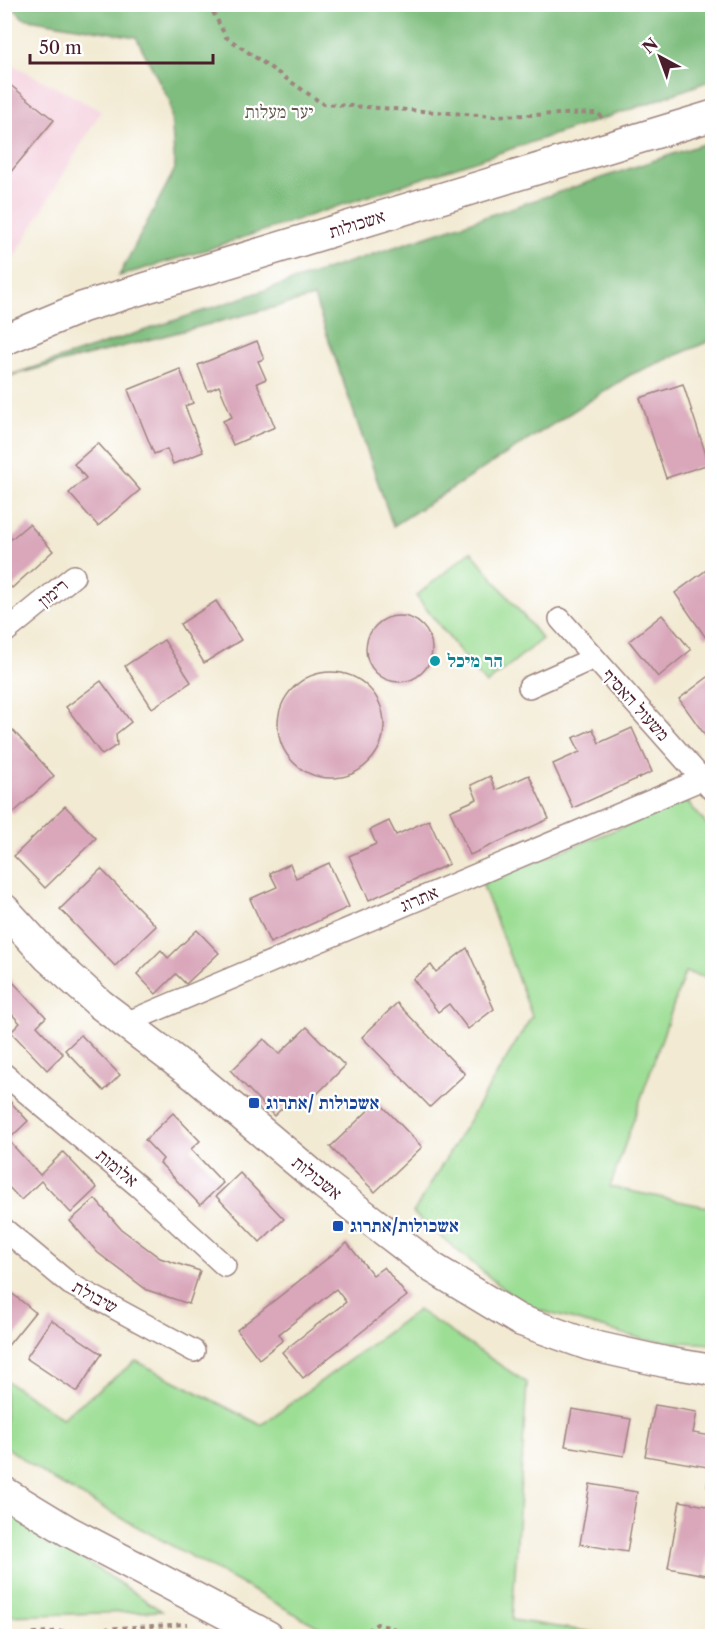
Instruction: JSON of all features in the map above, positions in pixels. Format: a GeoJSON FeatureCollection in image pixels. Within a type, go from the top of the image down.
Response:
{"type":"FeatureCollection","features":[{"type":"Feature","properties":{"kind":"street","name":"אשכולות"},"geometry":{"type":"LineString","coordinates":[[4,340],[83,307],[712,116]]}},
{"type":"Feature","properties":{"kind":"street","name":"רימון"},"geometry":{"type":"LineString","coordinates":[[4,633],[74,576]]}},
{"type":"Feature","properties":{"kind":"street","name":"משעול האסיף"},"geometry":{"type":"LineString","coordinates":[[560,620],[709,782]]}},
{"type":"Feature","properties":{"kind":"street"},"geometry":{"type":"LineString","coordinates":[[530,687],[594,658]]}},
{"type":"Feature","properties":{"kind":"street","name":"אתרוג"},"geometry":{"type":"LineString","coordinates":[[126,1023],[709,782]]}},
{"type":"Feature","properties":{"kind":"street","name":"אשכולות"},"geometry":{"type":"LineString","coordinates":[[4,909],[48,957],[100,1004],[195,1076],[325,1185],[433,1268],[519,1320],[590,1345],[712,1370]]}},
{"type":"Feature","properties":{"kind":"street","name":"אלומות"},"geometry":{"type":"LineString","coordinates":[[4,1074],[138,1186],[225,1266]]}},
{"type":"Feature","properties":{"kind":"street","name":"שיבולת"},"geometry":{"type":"LineString","coordinates":[[4,1229],[70,1284],[194,1351]]}},
{"type":"Feature","properties":{"kind":"street"},"geometry":{"type":"LineString","coordinates":[[4,1492],[68,1531],[268,1636]]}},
{"type":"Feature","properties":{"kind":"path"},"geometry":{"type":"LineString","coordinates":[[209,4],[226,37],[323,104],[494,116],[598,113],[622,143]]}},
{"type":"Feature","properties":{"kind":"path"},"geometry":{"type":"LineString","coordinates":[[24,1636],[35,1633],[194,1624]]}},
{"type":"Feature","properties":{"kind":"path"},"geometry":{"type":"LineString","coordinates":[[360,1636],[377,1624],[422,1636]]}},
{"type":"Feature","properties":{"kind":"shaded area"},"geometry":{"type":"Polygon","coordinates":[[[5,61],[101,111],[5,273],[5,61]]]}},
{"type":"Feature","properties":{"kind":"green space","name":"יער מעלות"},"geometry":{"type":"Polygon","coordinates":[[[11,5],[712,5],[712,80],[635,108],[196,253],[119,276],[175,169],[170,102],[136,37],[23,18],[11,5]]]}},
{"type":"Feature","properties":{"kind":"green space"},"geometry":{"type":"Polygon","coordinates":[[[712,141],[712,340],[630,375],[393,526],[314,297],[5,377],[712,141]]]}},
{"type":"Feature","properties":{"kind":"green space"},"geometry":{"type":"Polygon","coordinates":[[[471,551],[542,639],[486,684],[416,596],[471,551]]]}},
{"type":"Feature","properties":{"kind":"green space"},"geometry":{"type":"Polygon","coordinates":[[[687,801],[712,831],[712,979],[685,972],[610,1187],[712,1208],[712,1344],[646,1340],[524,1306],[413,1213],[532,1016],[482,883],[687,801]]]}},
{"type":"Feature","properties":{"kind":"green space"},"geometry":{"type":"Polygon","coordinates":[[[418,1310],[527,1383],[512,1620],[617,1636],[335,1636],[53,1480],[5,1446],[5,1380],[62,1418],[136,1361],[261,1425],[418,1310]]]}},
{"type":"Feature","properties":{"kind":"green space"},"geometry":{"type":"Polygon","coordinates":[[[5,1508],[162,1611],[5,1616],[5,1508]]]}},
{"type":"Feature","properties":{"kind":"building"},"geometry":{"type":"Polygon","coordinates":[[[4,80],[54,120],[4,180],[4,80]]]}},
{"type":"Feature","properties":{"kind":"building"},"geometry":{"type":"Polygon","coordinates":[[[257,341],[264,359],[258,361],[266,379],[257,383],[275,427],[233,445],[223,421],[232,417],[219,386],[208,391],[198,365],[257,341]]]}},
{"type":"Feature","properties":{"kind":"building"},"geometry":{"type":"Polygon","coordinates":[[[180,369],[193,403],[185,406],[203,452],[173,464],[167,449],[154,454],[128,390],[180,369]]]}},
{"type":"Feature","properties":{"kind":"building"},"geometry":{"type":"Polygon","coordinates":[[[683,384],[709,464],[666,478],[640,398],[683,384]]]}},
{"type":"Feature","properties":{"kind":"building"},"geometry":{"type":"Polygon","coordinates":[[[98,443],[140,490],[98,526],[69,493],[86,478],[74,464],[98,443]]]}},
{"type":"Feature","properties":{"kind":"building"},"geometry":{"type":"Polygon","coordinates":[[[29,524],[53,551],[12,588],[4,580],[4,545],[29,524]]]}},
{"type":"Feature","properties":{"kind":"building"},"geometry":{"type":"Polygon","coordinates":[[[712,566],[712,633],[706,638],[675,593],[712,566]]]}},
{"type":"Feature","properties":{"kind":"building"},"geometry":{"type":"Polygon","coordinates":[[[216,601],[241,640],[204,663],[180,624],[216,601]]]}},
{"type":"Feature","properties":{"kind":"building"},"geometry":{"type":"Polygon","coordinates":[[[662,615],[691,650],[658,677],[629,641],[662,615]]]}},
{"type":"Feature","properties":{"kind":"building"},"geometry":{"type":"Polygon","coordinates":[[[399,616],[412,618],[427,631],[432,649],[430,662],[417,677],[399,682],[386,680],[371,667],[366,649],[368,636],[381,621],[399,616]]]}},
{"type":"Feature","properties":{"kind":"building"},"geometry":{"type":"Polygon","coordinates":[[[164,640],[191,682],[152,708],[125,666],[164,640]]]}},
{"type":"Feature","properties":{"kind":"building"},"geometry":{"type":"Polygon","coordinates":[[[331,672],[351,676],[368,688],[380,705],[384,725],[380,745],[368,762],[351,774],[331,778],[311,774],[294,762],[282,745],[278,725],[282,705],[294,688],[311,676],[331,672]]]}},
{"type":"Feature","properties":{"kind":"building"},"geometry":{"type":"Polygon","coordinates":[[[712,674],[712,745],[679,699],[712,674]]]}},
{"type":"Feature","properties":{"kind":"building"},"geometry":{"type":"Polygon","coordinates":[[[101,681],[131,722],[116,734],[117,745],[102,755],[66,707],[101,681]]]}},
{"type":"Feature","properties":{"kind":"building"},"geometry":{"type":"Polygon","coordinates":[[[11,728],[54,776],[12,814],[4,805],[4,734],[11,728]]]}},
{"type":"Feature","properties":{"kind":"building"},"geometry":{"type":"Polygon","coordinates":[[[632,728],[652,772],[573,808],[553,764],[580,752],[573,738],[593,729],[599,743],[632,728]]]}},
{"type":"Feature","properties":{"kind":"building"},"geometry":{"type":"Polygon","coordinates":[[[529,775],[549,819],[470,855],[450,811],[477,799],[471,785],[490,776],[496,790],[529,775]]]}},
{"type":"Feature","properties":{"kind":"building"},"geometry":{"type":"Polygon","coordinates":[[[65,806],[96,838],[45,888],[14,856],[65,806]]]}},
{"type":"Feature","properties":{"kind":"building"},"geometry":{"type":"Polygon","coordinates":[[[429,820],[449,864],[369,900],[349,856],[376,844],[370,830],[389,821],[396,835],[429,820]]]}},
{"type":"Feature","properties":{"kind":"building"},"geometry":{"type":"Polygon","coordinates":[[[329,863],[349,907],[270,943],[250,899],[277,887],[270,873],[290,864],[296,878],[329,863]]]}},
{"type":"Feature","properties":{"kind":"building"},"geometry":{"type":"Polygon","coordinates":[[[101,869],[156,926],[115,966],[60,909],[101,869]]]}},
{"type":"Feature","properties":{"kind":"building"},"geometry":{"type":"Polygon","coordinates":[[[197,930],[219,953],[186,984],[176,974],[156,994],[137,974],[161,950],[168,958],[197,930]]]}},
{"type":"Feature","properties":{"kind":"building"},"geometry":{"type":"Polygon","coordinates":[[[467,948],[494,1009],[468,1029],[449,1004],[438,1012],[413,979],[431,965],[436,972],[467,948]]]}},
{"type":"Feature","properties":{"kind":"building"},"geometry":{"type":"Polygon","coordinates":[[[10,979],[46,1017],[37,1026],[63,1054],[47,1070],[11,1032],[20,1023],[5,1007],[5,985],[10,979]]]}},
{"type":"Feature","properties":{"kind":"building"},"geometry":{"type":"Polygon","coordinates":[[[397,1003],[465,1074],[430,1107],[362,1037],[397,1003]]]}},
{"type":"Feature","properties":{"kind":"building"},"geometry":{"type":"Polygon","coordinates":[[[307,1027],[345,1066],[304,1107],[294,1097],[274,1116],[231,1071],[264,1039],[279,1054],[307,1027]]]}},
{"type":"Feature","properties":{"kind":"building"},"geometry":{"type":"Polygon","coordinates":[[[81,1035],[120,1075],[104,1091],[65,1050],[81,1035]]]}},
{"type":"Feature","properties":{"kind":"building"},"geometry":{"type":"Polygon","coordinates":[[[4,1095],[28,1121],[8,1140],[40,1175],[63,1152],[97,1188],[71,1213],[41,1181],[21,1200],[4,1182],[4,1095]]]}},
{"type":"Feature","properties":{"kind":"building"},"geometry":{"type":"Polygon","coordinates":[[[378,1101],[422,1147],[375,1192],[330,1147],[378,1101]]]}},
{"type":"Feature","properties":{"kind":"building"},"geometry":{"type":"Polygon","coordinates":[[[173,1113],[200,1141],[191,1149],[223,1183],[200,1205],[160,1163],[163,1159],[145,1140],[173,1113]]]}},
{"type":"Feature","properties":{"kind":"building"},"geometry":{"type":"Polygon","coordinates":[[[240,1173],[284,1219],[260,1242],[216,1196],[240,1173]]]}},
{"type":"Feature","properties":{"kind":"building"},"geometry":{"type":"Polygon","coordinates":[[[95,1199],[121,1229],[160,1258],[200,1271],[189,1304],[147,1290],[98,1253],[70,1221],[95,1199]]]}},
{"type":"Feature","properties":{"kind":"building"},"geometry":{"type":"Polygon","coordinates":[[[347,1243],[373,1275],[384,1267],[407,1296],[303,1378],[282,1352],[346,1302],[336,1289],[279,1334],[283,1340],[259,1359],[237,1330],[347,1243]]]}},
{"type":"Feature","properties":{"kind":"building"},"geometry":{"type":"Polygon","coordinates":[[[4,1287],[35,1312],[6,1348],[4,1347],[4,1287]]]}},
{"type":"Feature","properties":{"kind":"building"},"geometry":{"type":"Polygon","coordinates":[[[51,1320],[102,1354],[77,1392],[26,1358],[51,1320]]]}},
{"type":"Feature","properties":{"kind":"building"},"geometry":{"type":"Polygon","coordinates":[[[655,1405],[697,1412],[693,1433],[712,1436],[707,1467],[645,1456],[655,1405]]]}},
{"type":"Feature","properties":{"kind":"building"},"geometry":{"type":"Polygon","coordinates":[[[572,1409],[631,1419],[624,1456],[565,1446],[572,1409]]]}},
{"type":"Feature","properties":{"kind":"building"},"geometry":{"type":"Polygon","coordinates":[[[712,1460],[712,1487],[707,1486],[712,1460]]]}},
{"type":"Feature","properties":{"kind":"building"},"geometry":{"type":"Polygon","coordinates":[[[590,1484],[637,1492],[627,1552],[580,1544],[590,1484]]]}},
{"type":"Feature","properties":{"kind":"building"},"geometry":{"type":"Polygon","coordinates":[[[680,1501],[712,1507],[712,1534],[706,1575],[668,1568],[680,1501]]]}},
{"type":"Feature","properties":{"kind":"place","name":"הר מיכל"},"geometry":{"type":"Point","coordinates":[435,661]}},
{"type":"Feature","properties":{"kind":"place","name":"אשכולות /אתרוג"},"geometry":{"type":"Point","coordinates":[254,1103]}},
{"type":"Feature","properties":{"kind":"place","name":"אשכולות/אתרוג"},"geometry":{"type":"Point","coordinates":[338,1226]}}]}
